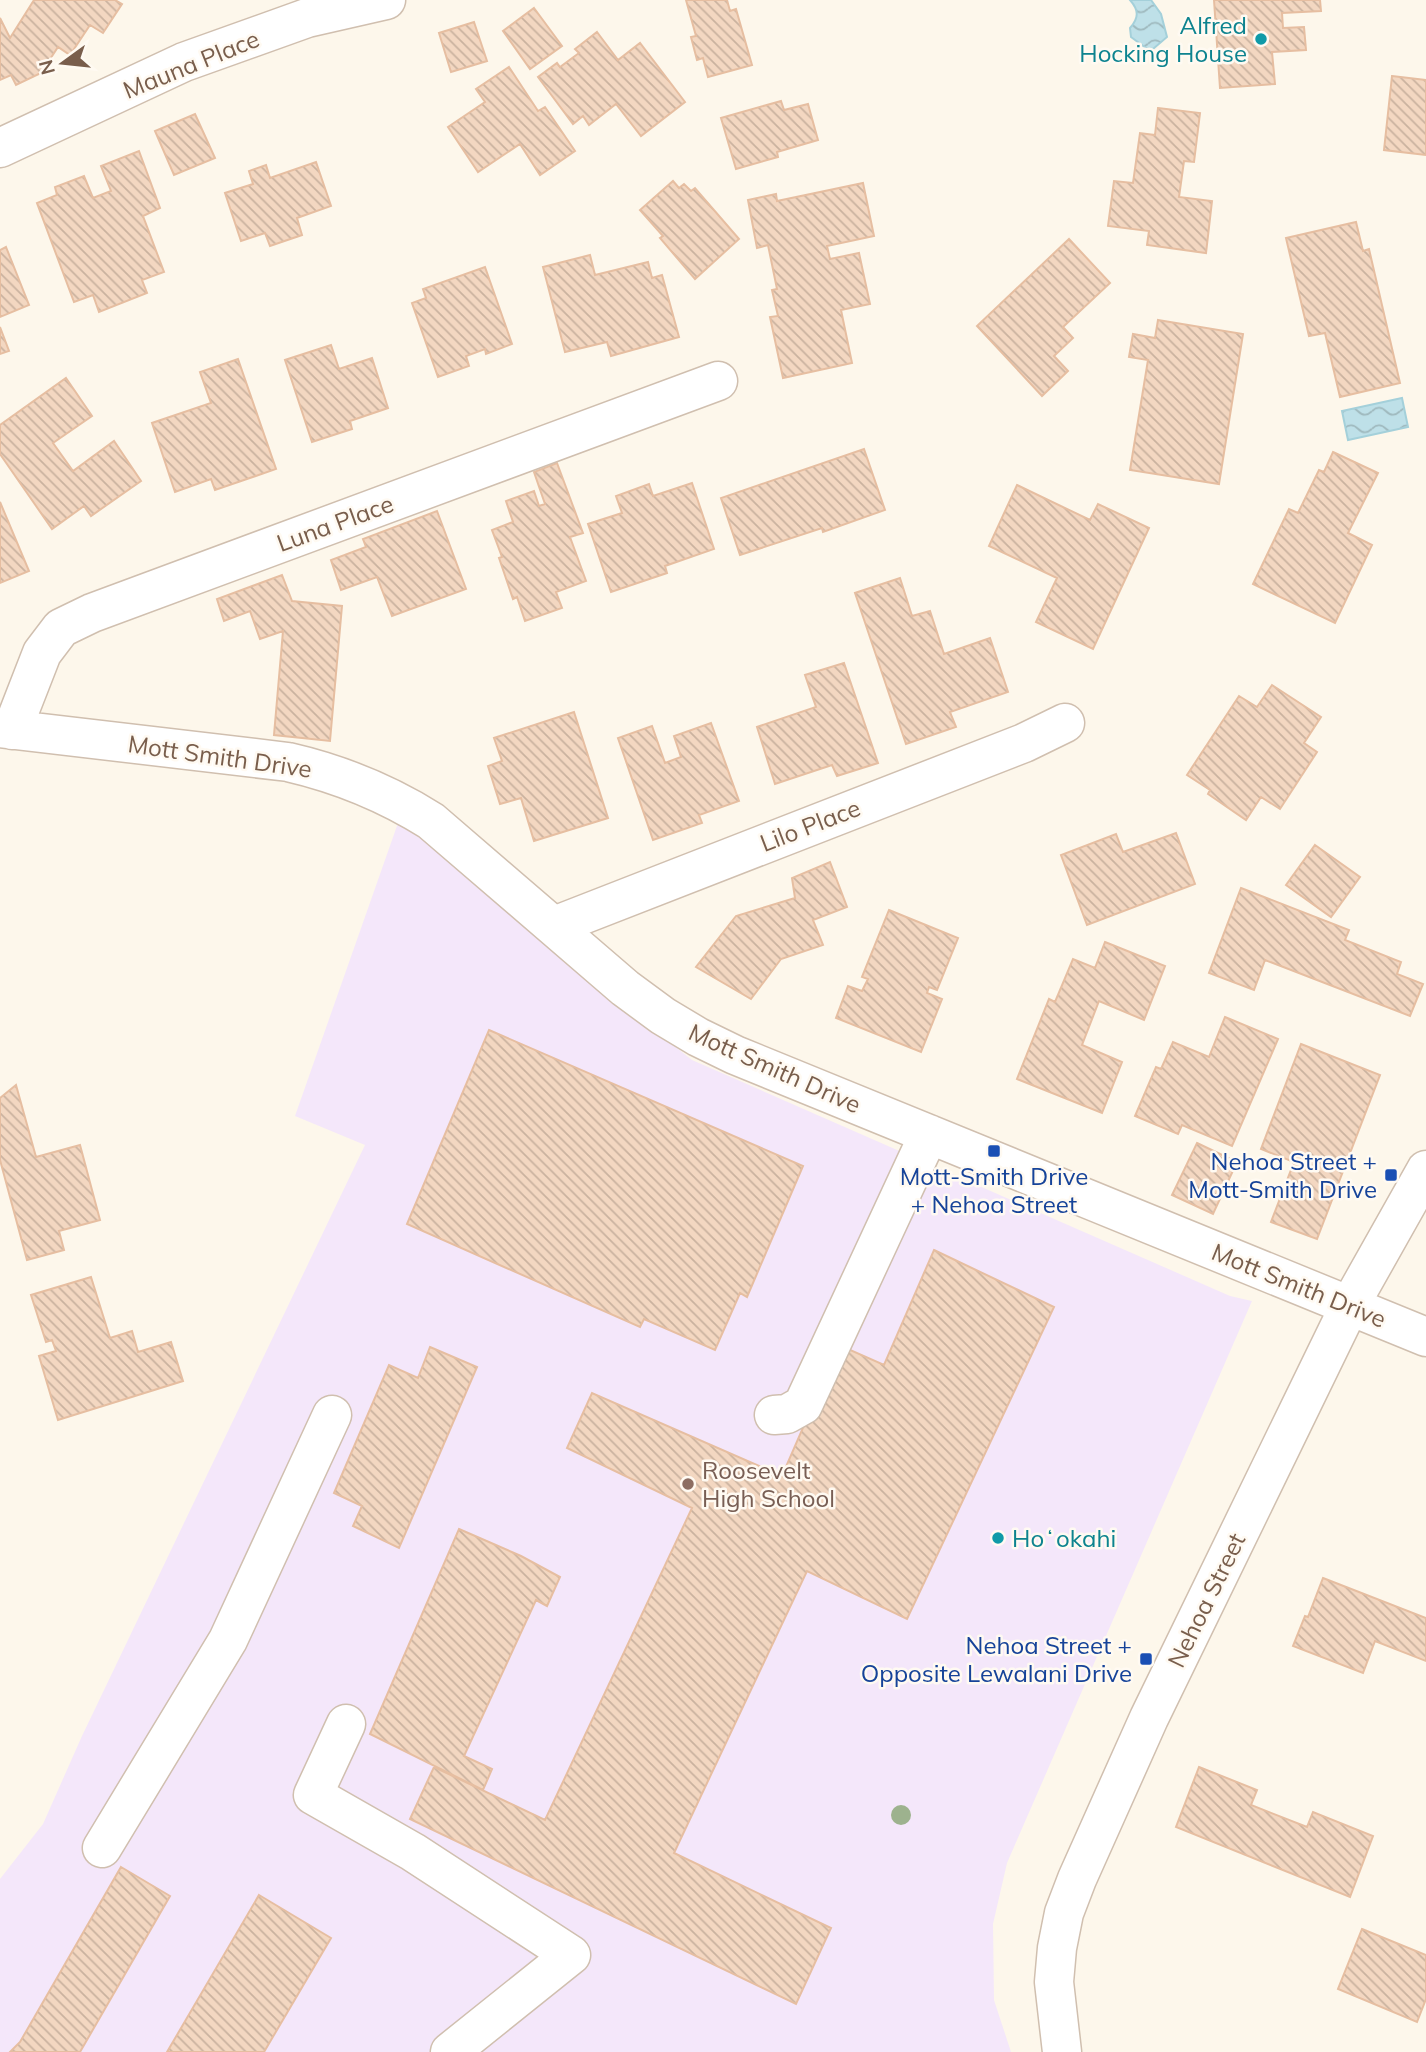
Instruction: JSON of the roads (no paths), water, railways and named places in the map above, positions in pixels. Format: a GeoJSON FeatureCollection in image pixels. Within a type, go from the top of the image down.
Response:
{"type":"FeatureCollection","features":[{"type":"Feature","properties":{"kind":"street","name":"Mauna Place"},"geometry":{"type":"LineString","coordinates":[[0,148],[305,9],[386,0]]}},
{"type":"Feature","properties":{"kind":"street","name":"Luna Place"},"geometry":{"type":"LineString","coordinates":[[6,729],[42,653],[61,628],[92,613],[718,381]]}},
{"type":"Feature","properties":{"kind":"street","name":"Lilo Place"},"geometry":{"type":"LineString","coordinates":[[554,926],[1024,743],[1065,723]]}},
{"type":"Feature","properties":{"kind":"street","name":"Mott Smith Drive"},"geometry":{"type":"LineString","coordinates":[[6,729],[288,762],[351,780],[400,801],[431,821],[625,988],[698,1037],[735,1055],[929,1135],[1426,1337]]}},
{"type":"Feature","properties":{"kind":"street"},"geometry":{"type":"LineString","coordinates":[[774,1415],[787,1414],[803,1405],[929,1135]]}},
{"type":"Feature","properties":{"kind":"street","name":"Nehoa Street"},"geometry":{"type":"LineString","coordinates":[[1068,2050],[1054,1982],[1057,1948],[1077,1879],[1149,1718],[1350,1305],[1426,1170]]}},
{"type":"Feature","properties":{"kind":"street"},"geometry":{"type":"LineString","coordinates":[[102,1848],[228,1640],[332,1415]]}},
{"type":"Feature","properties":{"kind":"street"},"geometry":{"type":"LineString","coordinates":[[346,1724],[313,1795],[412,1852],[571,1955],[450,2052]]}},
{"type":"Feature","properties":{"kind":"water"},"geometry":{"type":"Polygon","coordinates":[[[1130,0],[1151,0],[1161,14],[1167,37],[1153,49],[1146,48],[1131,37],[1130,28],[1137,14],[1130,0]]]}},
{"type":"Feature","properties":{"kind":"water"},"geometry":{"type":"Polygon","coordinates":[[[1402,398],[1408,427],[1348,440],[1342,411],[1402,398]]]}},
{"type":"Feature","properties":{"kind":"place","name":"Alfred Hocking House"},"geometry":{"type":"Point","coordinates":[1261,39]}},
{"type":"Feature","properties":{"kind":"place","name":"Mott-Smith Drive + Nehoa Street"},"geometry":{"type":"Point","coordinates":[994,1151]}},
{"type":"Feature","properties":{"kind":"place","name":"Nehoa Street + Mott-Smith Drive"},"geometry":{"type":"Point","coordinates":[1391,1175]}},
{"type":"Feature","properties":{"kind":"place","name":"Roosevelt High School"},"geometry":{"type":"Point","coordinates":[688,1484]}},
{"type":"Feature","properties":{"kind":"place","name":"Hoʻokahi"},"geometry":{"type":"Point","coordinates":[998,1538]}},
{"type":"Feature","properties":{"kind":"place","name":"Nehoa Street + Opposite Lewalani Drive"},"geometry":{"type":"Point","coordinates":[1146,1659]}}]}
